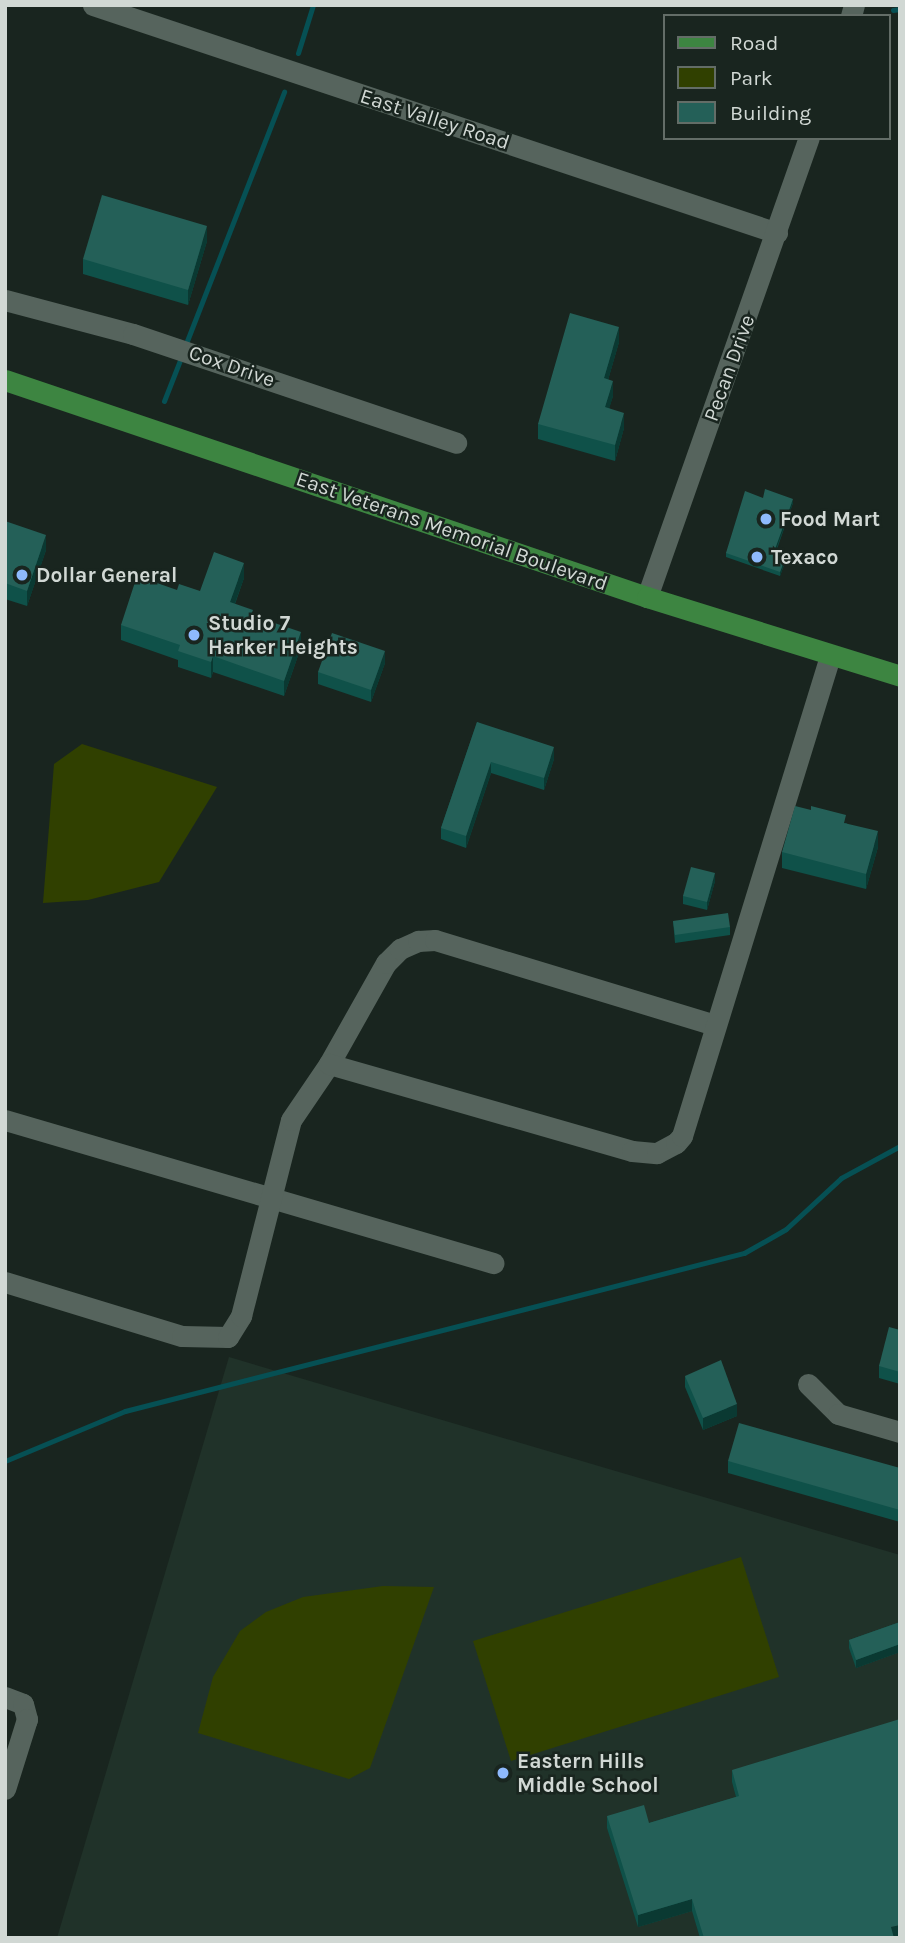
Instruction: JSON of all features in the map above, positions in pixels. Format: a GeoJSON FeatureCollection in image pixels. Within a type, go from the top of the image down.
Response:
{"type":"FeatureCollection","features":[{"type":"Feature","properties":{"kind":"main road","name":"East Veterans Memorial Boulevard"},"geometry":{"type":"LineString","coordinates":[[5,380],[647,597],[900,677]]}},
{"type":"Feature","properties":{"kind":"street","name":"East Valley Road"},"geometry":{"type":"LineString","coordinates":[[93,5],[778,233]]}},
{"type":"Feature","properties":{"kind":"street","name":"Pecan Drive"},"geometry":{"type":"LineString","coordinates":[[647,597],[778,233],[808,140]]}},
{"type":"Feature","properties":{"kind":"street","name":"Cox Drive"},"geometry":{"type":"LineString","coordinates":[[5,300],[133,334],[456,443]]}},
{"type":"Feature","properties":{"kind":"street"},"geometry":{"type":"LineString","coordinates":[[329,1063],[632,1151],[657,1153],[682,1136],[714,1025],[830,656]]}},
{"type":"Feature","properties":{"kind":"street"},"geometry":{"type":"LineString","coordinates":[[5,1282],[181,1336],[228,1337],[241,1315],[291,1120],[329,1063],[386,963],[400,949],[418,941],[435,940],[714,1025]]}},
{"type":"Feature","properties":{"kind":"street"},"geometry":{"type":"LineString","coordinates":[[5,1120],[493,1263]]}},
{"type":"Feature","properties":{"kind":"street"},"geometry":{"type":"LineString","coordinates":[[808,1384],[838,1414],[900,1432]]}},
{"type":"Feature","properties":{"kind":"street"},"geometry":{"type":"LineString","coordinates":[[5,1697],[23,1704],[27,1719],[5,1789]]}},
{"type":"Feature","properties":{"kind":"shaded area","name":"Eastern Hills Middle School"},"geometry":{"type":"Polygon","coordinates":[[[229,1357],[900,1555],[900,1938],[57,1938],[229,1357]]]}},
{"type":"Feature","properties":{"kind":"green space"},"geometry":{"type":"Polygon","coordinates":[[[82,744],[217,787],[159,882],[88,900],[43,903],[54,764],[82,744]]]}},
{"type":"Feature","properties":{"kind":"green space"},"geometry":{"type":"Polygon","coordinates":[[[741,1557],[779,1677],[511,1761],[473,1641],[741,1557]]]}},
{"type":"Feature","properties":{"kind":"green space"},"geometry":{"type":"Polygon","coordinates":[[[383,1586],[434,1587],[370,1768],[349,1779],[198,1733],[213,1677],[240,1631],[266,1612],[303,1597],[383,1586]]]}},
{"type":"Feature","properties":{"kind":"building"},"geometry":{"type":"Polygon","coordinates":[[[102,195],[207,226],[188,290],[83,259],[102,195]]]}},
{"type":"Feature","properties":{"kind":"building"},"geometry":{"type":"Polygon","coordinates":[[[570,313],[619,327],[604,378],[613,381],[605,407],[624,413],[615,445],[538,424],[570,313]]]}},
{"type":"Feature","properties":{"kind":"building"},"geometry":{"type":"Polygon","coordinates":[[[765,489],[793,499],[775,549],[787,553],[780,572],[726,553],[745,491],[763,498],[765,489]]]}},
{"type":"Feature","properties":{"kind":"building","name":"Dollar General"},"geometry":{"type":"Polygon","coordinates":[[[5,521],[46,535],[27,591],[5,583],[5,521]]]}},
{"type":"Feature","properties":{"kind":"building","name":"Studio 7 Harker Heights"},"geometry":{"type":"Polygon","coordinates":[[[214,552],[244,563],[230,602],[253,610],[251,615],[301,632],[284,681],[213,656],[211,662],[178,651],[180,645],[121,625],[137,576],[177,590],[179,584],[200,591],[214,552]]]}},
{"type":"Feature","properties":{"kind":"building"},"geometry":{"type":"Polygon","coordinates":[[[332,633],[385,651],[371,690],[318,672],[332,633]]]}},
{"type":"Feature","properties":{"kind":"building"},"geometry":{"type":"Polygon","coordinates":[[[477,722],[554,747],[544,778],[491,762],[466,836],[441,828],[477,722]]]}},
{"type":"Feature","properties":{"kind":"building"},"geometry":{"type":"Polygon","coordinates":[[[795,806],[811,810],[811,806],[846,815],[844,823],[878,831],[866,874],[782,852],[795,806]]]}},
{"type":"Feature","properties":{"kind":"building"},"geometry":{"type":"Polygon","coordinates":[[[691,867],[715,873],[707,902],[683,896],[691,867]]]}},
{"type":"Feature","properties":{"kind":"building"},"geometry":{"type":"Polygon","coordinates":[[[728,913],[730,927],[675,935],[673,921],[728,913]]]}},
{"type":"Feature","properties":{"kind":"building"},"geometry":{"type":"Polygon","coordinates":[[[889,1327],[900,1330],[900,1372],[879,1366],[889,1327]]]}},
{"type":"Feature","properties":{"kind":"building"},"geometry":{"type":"Polygon","coordinates":[[[721,1360],[737,1404],[703,1418],[685,1376],[721,1360]]]}},
{"type":"Feature","properties":{"kind":"building"},"geometry":{"type":"Polygon","coordinates":[[[739,1423],[900,1468],[900,1510],[728,1461],[739,1423]]]}},
{"type":"Feature","properties":{"kind":"building"},"geometry":{"type":"Polygon","coordinates":[[[900,1622],[900,1644],[856,1660],[849,1640],[900,1622]]]}},
{"type":"Feature","properties":{"kind":"building"},"geometry":{"type":"Polygon","coordinates":[[[900,1719],[900,1925],[891,1927],[894,1938],[704,1938],[692,1899],[638,1915],[607,1816],[644,1805],[649,1823],[739,1796],[732,1770],[900,1719]]]}},
{"type":"Feature","properties":{"kind":"waterway"},"geometry":{"type":"LineString","coordinates":[[298,53],[313,5]]}},
{"type":"Feature","properties":{"kind":"waterway"},"geometry":{"type":"LineString","coordinates":[[893,10],[900,9]]}},
{"type":"Feature","properties":{"kind":"waterway"},"geometry":{"type":"LineString","coordinates":[[185,346],[284,92]]}},
{"type":"Feature","properties":{"kind":"waterway"},"geometry":{"type":"LineString","coordinates":[[164,401],[182,355]]}},
{"type":"Feature","properties":{"kind":"waterway"},"geometry":{"type":"LineString","coordinates":[[5,1461],[125,1411],[744,1253],[786,1229],[841,1178],[900,1146]]}},
{"type":"Feature","properties":{"kind":"place","name":"Food Mart"},"geometry":{"type":"Point","coordinates":[766,519]}},
{"type":"Feature","properties":{"kind":"place","name":"Texaco"},"geometry":{"type":"Point","coordinates":[757,557]}},
{"type":"Feature","properties":{"kind":"place","name":"Dollar General"},"geometry":{"type":"Point","coordinates":[22,575]}},
{"type":"Feature","properties":{"kind":"place","name":"Studio 7 Harker Heights"},"geometry":{"type":"Point","coordinates":[194,635]}},
{"type":"Feature","properties":{"kind":"place","name":"Eastern Hills Middle School"},"geometry":{"type":"Point","coordinates":[503,1773]}}]}
